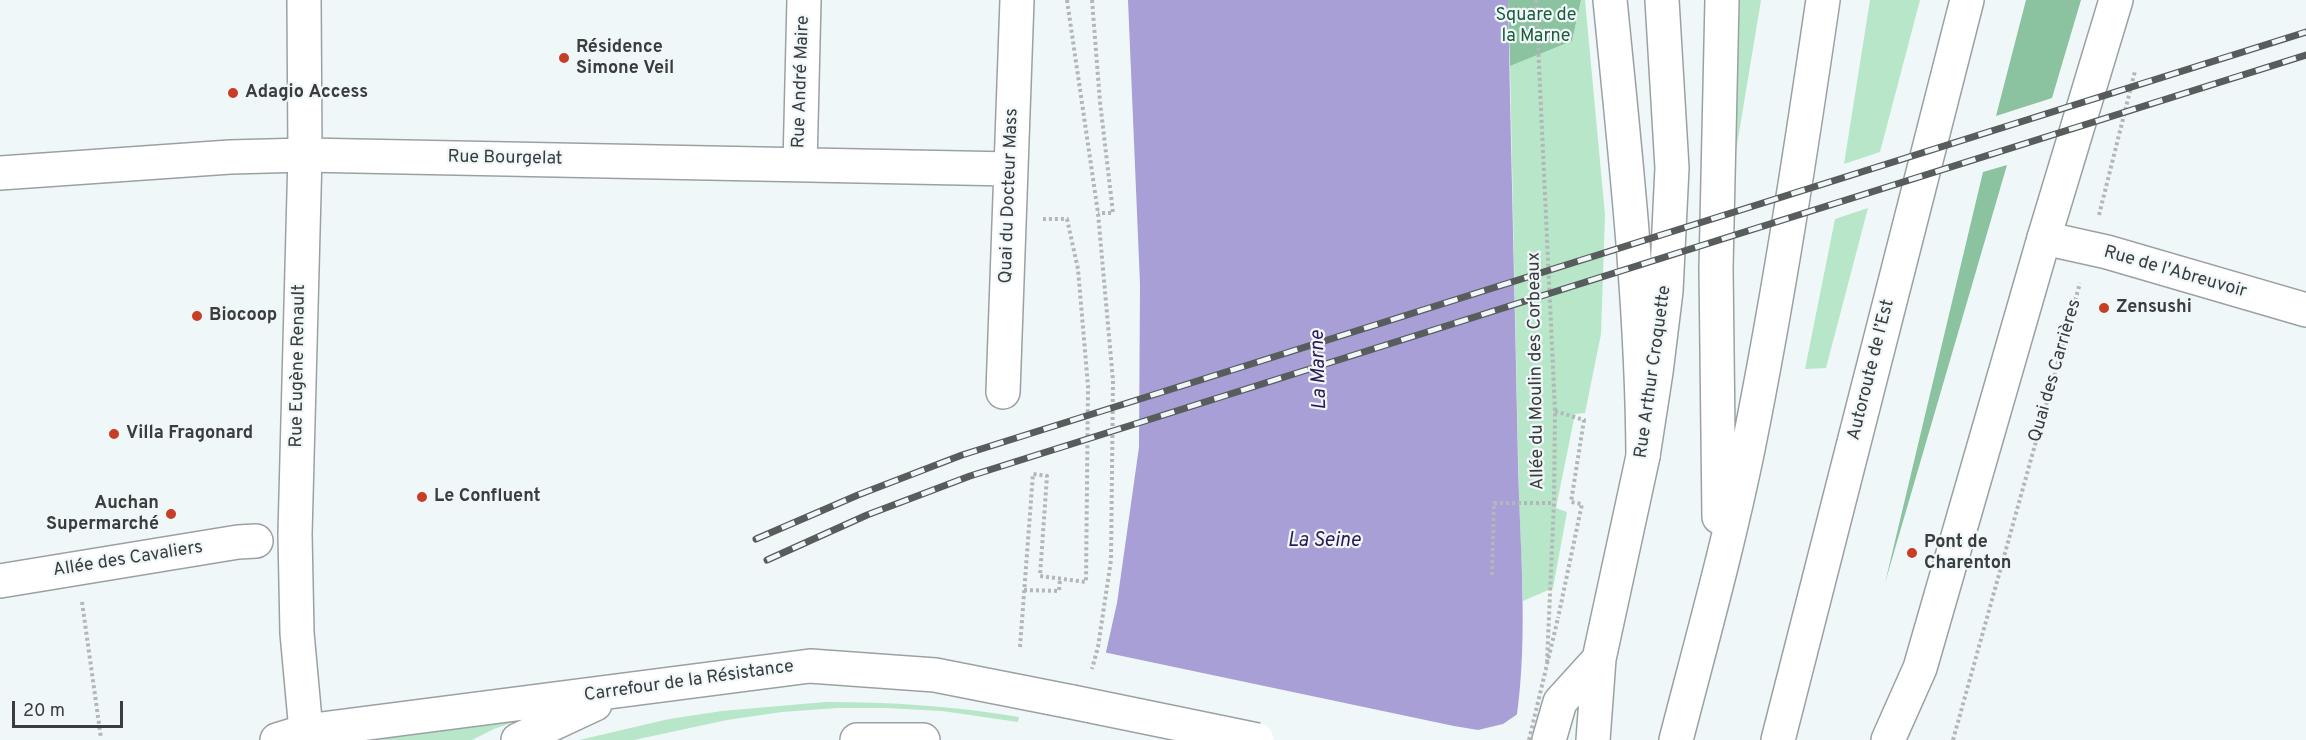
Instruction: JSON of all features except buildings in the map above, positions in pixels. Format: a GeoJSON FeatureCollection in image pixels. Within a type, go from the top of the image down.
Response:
{"type":"FeatureCollection","features":[{"type":"Feature","properties":{"kind":"main road","name":"Rue Eugène Renault"},"geometry":{"type":"LineString","coordinates":[[299,738],[295,534],[305,155],[304,0]]}},
{"type":"Feature","properties":{"kind":"main road","name":"Rue André Maire"},"geometry":{"type":"LineString","coordinates":[[800,165],[804,0]]}},
{"type":"Feature","properties":{"kind":"main road","name":"Quai du Docteur Mass"},"geometry":{"type":"LineString","coordinates":[[1003,392],[1017,0]]}},
{"type":"Feature","properties":{"kind":"main road"},"geometry":{"type":"LineString","coordinates":[[1610,0],[1628,184],[1642,368],[1643,456]]}},
{"type":"Feature","properties":{"kind":"main road","name":"Rue Arthur Croquette"},"geometry":{"type":"LineString","coordinates":[[1593,740],[1602,645],[1643,456],[1666,291],[1672,180],[1670,103],[1662,0]]}},
{"type":"Feature","properties":{"kind":"main road"},"geometry":{"type":"LineString","coordinates":[[1719,571],[1716,268],[1722,0]]}},
{"type":"Feature","properties":{"kind":"main road"},"geometry":{"type":"LineString","coordinates":[[1676,740],[1748,450],[1771,328],[1823,0]]}},
{"type":"Feature","properties":{"kind":"main road","name":"Autoroute de l’Est"},"geometry":{"type":"LineString","coordinates":[[1778,740],[1967,0]]}},
{"type":"Feature","properties":{"kind":"main road"},"geometry":{"type":"LineString","coordinates":[[1888,740],[1920,668],[2044,238],[2116,0]]}},
{"type":"Feature","properties":{"kind":"main road","name":"Rue Bourgelat"},"geometry":{"type":"LineString","coordinates":[[0,173],[230,157],[305,155],[1011,169]]}},
{"type":"Feature","properties":{"kind":"main road","name":"Rue de l'Abreuvoir"},"geometry":{"type":"LineString","coordinates":[[2044,238],[2090,248],[2306,310]]}},
{"type":"Feature","properties":{"kind":"main road","name":"Allée des Cavaliers"},"geometry":{"type":"LineString","coordinates":[[0,580],[256,541]]}},
{"type":"Feature","properties":{"kind":"main road"},"geometry":{"type":"LineString","coordinates":[[1548,740],[1560,702],[1602,645]]}},
{"type":"Feature","properties":{"kind":"main road","name":"Carrefour de la Résistance"},"geometry":{"type":"LineString","coordinates":[[299,738],[810,666],[935,675],[1080,690]]}},
{"type":"Feature","properties":{"kind":"main road"},"geometry":{"type":"LineString","coordinates":[[1915,740],[1920,668]]}},
{"type":"Feature","properties":{"kind":"main road"},"geometry":{"type":"LineString","coordinates":[[1080,690],[1257,740]]}},
{"type":"Feature","properties":{"kind":"main road"},"geometry":{"type":"LineString","coordinates":[[518,740],[621,691]]}},
{"type":"Feature","properties":{"kind":"main road"},"geometry":{"type":"LineString","coordinates":[[857,740],[923,740]]}},
{"type":"Feature","properties":{"kind":"path"},"geometry":{"type":"LineString","coordinates":[[1067,0],[1098,213],[1113,381],[1111,560],[1098,647],[1080,690]]}},
{"type":"Feature","properties":{"kind":"path"},"geometry":{"type":"LineString","coordinates":[[1092,0],[1100,102],[1113,213],[1098,213]]}},
{"type":"Feature","properties":{"kind":"path","name":"Allée du Moulin des Corbeaux"},"geometry":{"type":"LineString","coordinates":[[1536,0],[1555,411],[1549,641],[1543,706]]}},
{"type":"Feature","properties":{"kind":"path","name":"Quai des Carrières"},"geometry":{"type":"LineString","coordinates":[[1953,740],[2090,248],[2135,70]]}},
{"type":"Feature","properties":{"kind":"path"},"geometry":{"type":"LineString","coordinates":[[1010,218],[1067,219],[1078,269],[1088,386],[1086,582],[1040,576],[1047,476],[1033,474],[1020,647]]}},
{"type":"Feature","properties":{"kind":"path"},"geometry":{"type":"LineString","coordinates":[[1529,740],[1582,504],[1571,502],[1584,420],[1555,411]]}},
{"type":"Feature","properties":{"kind":"path"},"geometry":{"type":"LineString","coordinates":[[1492,575],[1494,502],[1554,503]]}},
{"type":"Feature","properties":{"kind":"path"},"geometry":{"type":"LineString","coordinates":[[78,569],[101,738]]}},
{"type":"Feature","properties":{"kind":"path"},"geometry":{"type":"LineString","coordinates":[[1024,590],[1059,591],[1060,579]]}},
{"type":"Feature","properties":{"kind":"green space","name":"Square de la Marne"},"geometry":{"type":"Polygon","coordinates":[[[1508,0],[1581,0],[1572,41],[1510,66],[1508,0]]]}},
{"type":"Feature","properties":{"kind":"green space"},"geometry":{"type":"Polygon","coordinates":[[[1581,0],[1585,0],[1605,215],[1601,334],[1585,413],[1575,414],[1556,508],[1567,512],[1553,588],[1523,601],[1510,66],[1572,41],[1581,0]]]}},
{"type":"Feature","properties":{"kind":"green space"},"geometry":{"type":"Polygon","coordinates":[[[1734,0],[1761,0],[1736,151],[1734,0]]]}},
{"type":"Feature","properties":{"kind":"green space"},"geometry":{"type":"Polygon","coordinates":[[[1870,0],[1920,0],[1880,152],[1844,164],[1870,0]]]}},
{"type":"Feature","properties":{"kind":"green space"},"geometry":{"type":"Polygon","coordinates":[[[2026,0],[2081,0],[2052,98],[1996,116],[2026,0]]]}},
{"type":"Feature","properties":{"kind":"green space"},"geometry":{"type":"Polygon","coordinates":[[[2007,165],[1885,583],[1983,172],[2007,165]]]}},
{"type":"Feature","properties":{"kind":"green space"},"geometry":{"type":"Polygon","coordinates":[[[1868,208],[1826,368],[1805,369],[1835,219],[1868,208]]]}},
{"type":"Feature","properties":{"kind":"green space"},"geometry":{"type":"Polygon","coordinates":[[[825,702],[922,705],[1019,717],[1018,722],[942,711],[837,708],[782,712],[727,720],[634,740],[579,740],[669,719],[722,711],[825,702]]]}},
{"type":"Feature","properties":{"kind":"green space"},"geometry":{"type":"Polygon","coordinates":[[[531,716],[494,729],[472,740],[378,740],[488,717],[531,716]]]}},
{"type":"Feature","properties":{"kind":"water","name":"La Seine"},"geometry":{"type":"Polygon","coordinates":[[[1128,0],[1508,0],[1523,602],[1521,671],[1513,740],[1082,740],[1117,603],[1139,447],[1140,284],[1128,0]]]}},
{"type":"Feature","properties":{"kind":"pier"},"geometry":{"type":"Polygon","coordinates":[[[1103,652],[1478,730],[1503,724],[1522,711],[1516,740],[1079,740],[1103,652]]]}},
{"type":"Feature","properties":{"kind":"railway"},"geometry":{"type":"LineString","coordinates":[[756,539],[858,495],[962,455],[2306,32]]}},
{"type":"Feature","properties":{"kind":"railway"},"geometry":{"type":"LineString","coordinates":[[767,560],[867,515],[970,476],[2306,55]]}},
{"type":"Feature","properties":{"kind":"place","name":"Résidence Simone Veil"},"geometry":{"type":"Point","coordinates":[564,58]}},
{"type":"Feature","properties":{"kind":"place","name":"Adagio Access"},"geometry":{"type":"Point","coordinates":[233,93]}},
{"type":"Feature","properties":{"kind":"place","name":"Zensushi"},"geometry":{"type":"Point","coordinates":[2104,308]}},
{"type":"Feature","properties":{"kind":"place","name":"Biocoop"},"geometry":{"type":"Point","coordinates":[197,316]}},
{"type":"Feature","properties":{"kind":"place","name":"Villa Fragonard"},"geometry":{"type":"Point","coordinates":[114,434]}},
{"type":"Feature","properties":{"kind":"place","name":"Le Confluent"},"geometry":{"type":"Point","coordinates":[422,497]}},
{"type":"Feature","properties":{"kind":"place","name":"Auchan Supermarché"},"geometry":{"type":"Point","coordinates":[171,514]}},
{"type":"Feature","properties":{"kind":"place","name":"Pont de Charenton"},"geometry":{"type":"Point","coordinates":[1912,553]}},
{"type":"Feature","properties":{"kind":"water label","name":"La Marne"},"geometry":{"type":"Point","coordinates":[1320,370]}}]}
